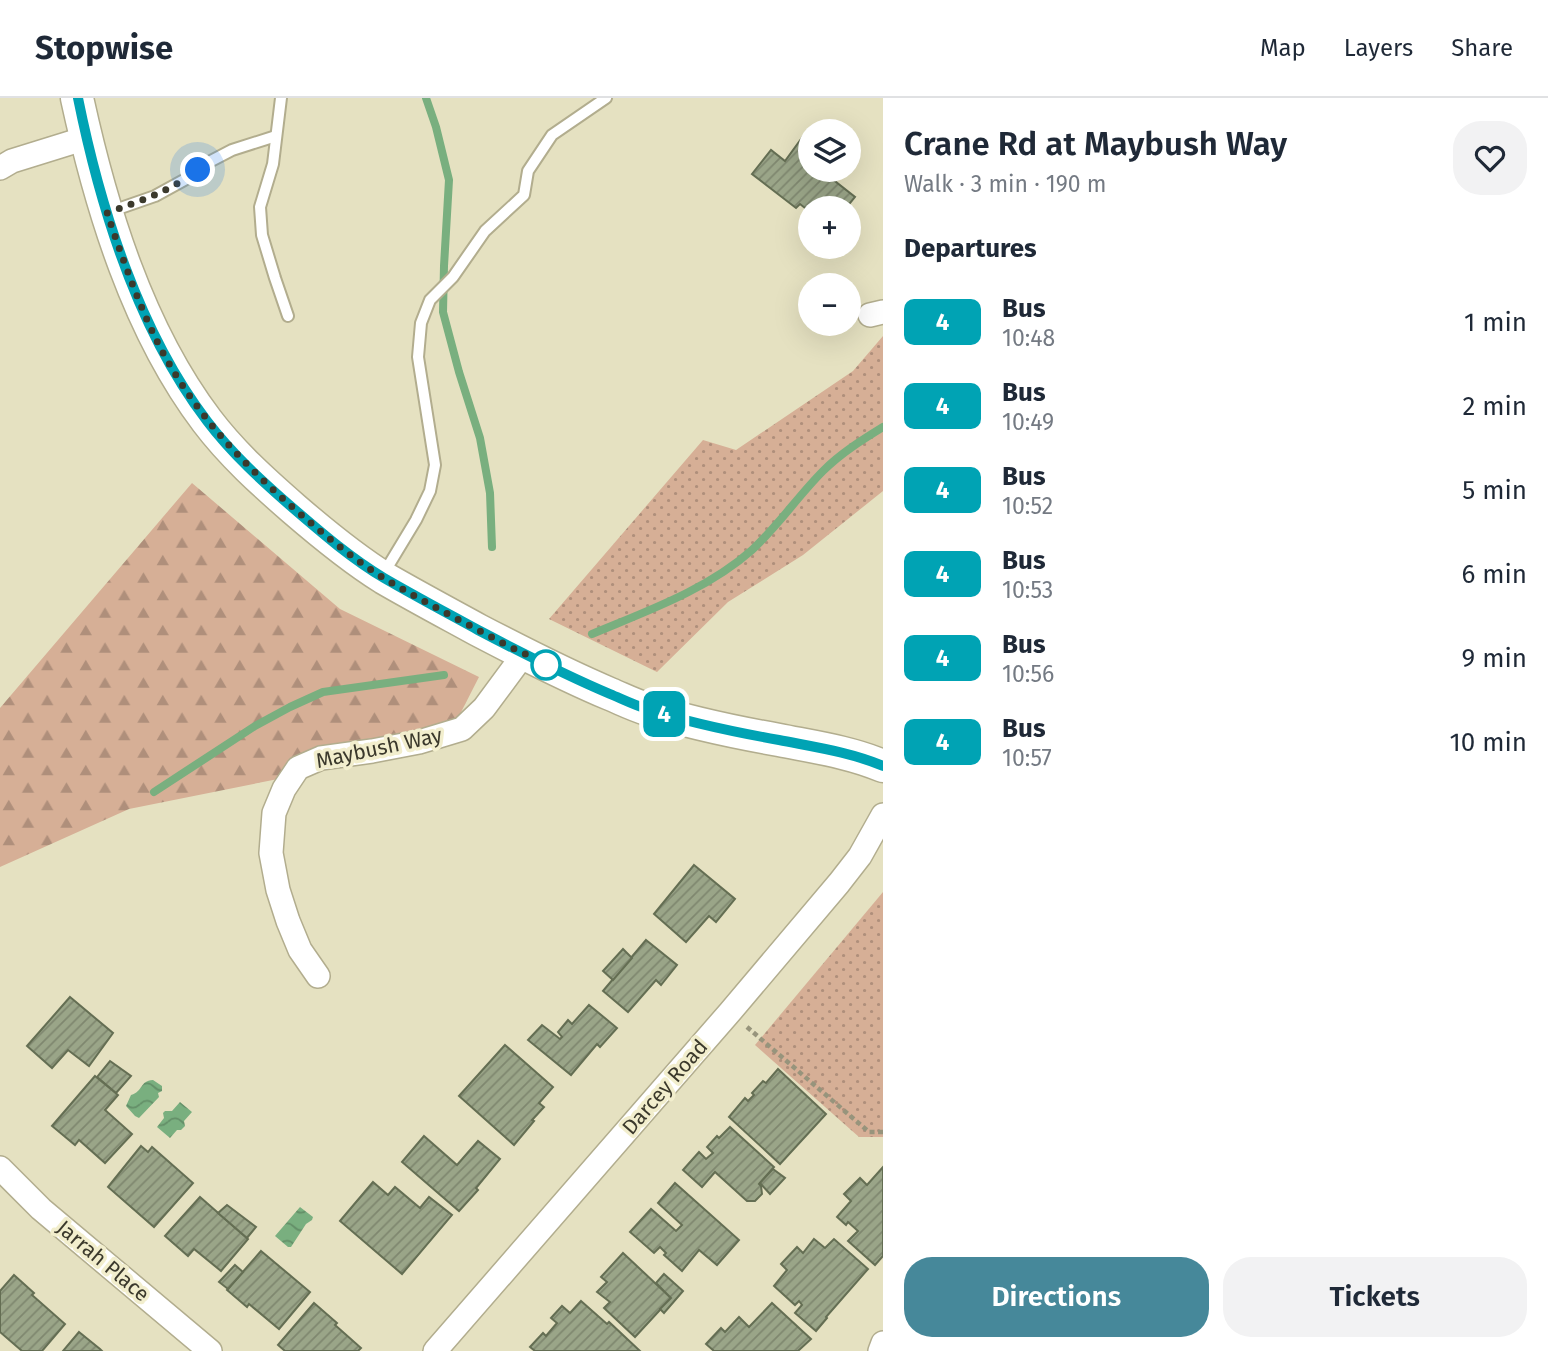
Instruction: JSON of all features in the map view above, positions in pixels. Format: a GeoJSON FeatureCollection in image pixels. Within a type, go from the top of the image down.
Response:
{"type":"FeatureCollection","features":[{"type":"Feature","properties":{"kind":"street"},"geometry":{"type":"LineString","coordinates":[[78,98],[107,213],[139,299],[162,350],[186,391],[230,449],[266,485],[341,548],[382,577],[524,654],[645,709],[719,729],[866,759],[883,766]]}},
{"type":"Feature","properties":{"kind":"street"},"geometry":{"type":"LineString","coordinates":[[0,168],[12,160],[86,138]]}},
{"type":"Feature","properties":{"kind":"street","name":"Maybush Way"},"geometry":{"type":"LineString","coordinates":[[318,975],[300,950],[288,921],[278,890],[271,853],[274,813],[284,789],[298,768],[321,758],[419,742],[462,729],[484,708],[524,654]]}},
{"type":"Feature","properties":{"kind":"street","name":"Darcey Road"},"geometry":{"type":"LineString","coordinates":[[435,1351],[730,1012],[860,856],[883,815]]}},
{"type":"Feature","properties":{"kind":"street","name":"Jarrah Place"},"geometry":{"type":"LineString","coordinates":[[0,1168],[41,1209],[210,1351]]}},
{"type":"Feature","properties":{"kind":"street"},"geometry":{"type":"LineString","coordinates":[[880,1351],[883,1343]]}},
{"type":"Feature","properties":{"kind":"lane"},"geometry":{"type":"LineString","coordinates":[[281,98],[273,164],[261,207],[262,235],[288,316]]}},
{"type":"Feature","properties":{"kind":"lane"},"geometry":{"type":"LineString","coordinates":[[382,577],[430,491],[435,465],[418,357],[421,323],[430,300],[453,277],[485,231],[524,195],[528,171],[552,135],[607,98]]}},
{"type":"Feature","properties":{"kind":"lane"},"geometry":{"type":"LineString","coordinates":[[107,213],[155,196],[232,150],[276,136]]}},
{"type":"Feature","properties":{"kind":"path"},"geometry":{"type":"LineString","coordinates":[[730,1012],[869,1132],[883,1132]]}},
{"type":"Feature","properties":{"kind":"green space"},"geometry":{"type":"Polygon","coordinates":[[[883,336],[883,491],[803,555],[728,602],[657,672],[549,619],[703,440],[736,450],[853,371],[883,336]]]}},
{"type":"Feature","properties":{"kind":"green space"},"geometry":{"type":"Polygon","coordinates":[[[192,483],[340,609],[479,677],[457,720],[356,745],[278,779],[129,809],[0,867],[0,708],[192,483]]]}},
{"type":"Feature","properties":{"kind":"green space"},"geometry":{"type":"Polygon","coordinates":[[[883,892],[883,1137],[859,1137],[755,1045],[883,892]]]}},
{"type":"Feature","properties":{"kind":"water"},"geometry":{"type":"Polygon","coordinates":[[[153,1080],[162,1086],[162,1091],[139,1118],[126,1106],[131,1095],[145,1082],[153,1080]]]}},
{"type":"Feature","properties":{"kind":"water"},"geometry":{"type":"Polygon","coordinates":[[[180,1102],[192,1112],[184,1121],[185,1126],[170,1138],[157,1127],[164,1118],[163,1113],[172,1111],[180,1102]]]}},
{"type":"Feature","properties":{"kind":"water"},"geometry":{"type":"Polygon","coordinates":[[[300,1207],[313,1217],[291,1247],[288,1247],[275,1236],[300,1207]]]}},
{"type":"Feature","properties":{"kind":"building"},"geometry":{"type":"Polygon","coordinates":[[[798,143],[798,182],[836,182],[854,196],[798,196],[796,208],[752,174],[771,150],[785,161],[798,143]]]}},
{"type":"Feature","properties":{"kind":"building"},"geometry":{"type":"Polygon","coordinates":[[[694,865],[735,899],[716,922],[709,916],[686,942],[654,914],[694,865]]]}},
{"type":"Feature","properties":{"kind":"building"},"geometry":{"type":"Polygon","coordinates":[[[646,940],[677,965],[661,985],[656,980],[628,1012],[603,991],[646,940]]]}},
{"type":"Feature","properties":{"kind":"building"},"geometry":{"type":"Polygon","coordinates":[[[623,949],[632,958],[613,980],[603,971],[623,949]]]}},
{"type":"Feature","properties":{"kind":"building"},"geometry":{"type":"Polygon","coordinates":[[[70,997],[113,1033],[89,1066],[68,1050],[52,1068],[27,1046],[70,997]]]}},
{"type":"Feature","properties":{"kind":"building"},"geometry":{"type":"Polygon","coordinates":[[[589,1005],[617,1028],[600,1047],[597,1044],[571,1075],[528,1040],[542,1025],[560,1039],[562,1037],[558,1032],[568,1020],[572,1024],[589,1005]]]}},
{"type":"Feature","properties":{"kind":"building"},"geometry":{"type":"Polygon","coordinates":[[[505,1045],[553,1087],[539,1103],[544,1107],[514,1145],[459,1096],[505,1045]]]}},
{"type":"Feature","properties":{"kind":"building"},"geometry":{"type":"Polygon","coordinates":[[[110,1061],[131,1076],[116,1093],[97,1077],[110,1061]]]}},
{"type":"Feature","properties":{"kind":"building"},"geometry":{"type":"Polygon","coordinates":[[[778,1069],[826,1114],[780,1164],[729,1117],[745,1098],[748,1101],[763,1081],[766,1083],[778,1069]]]}},
{"type":"Feature","properties":{"kind":"building"},"geometry":{"type":"Polygon","coordinates":[[[95,1076],[118,1095],[105,1110],[132,1134],[105,1163],[79,1140],[75,1145],[52,1126],[95,1076]]]}},
{"type":"Feature","properties":{"kind":"building"},"geometry":{"type":"Polygon","coordinates":[[[730,1127],[774,1167],[759,1184],[762,1194],[755,1201],[747,1201],[715,1172],[702,1187],[683,1170],[699,1152],[706,1159],[713,1153],[707,1147],[730,1127]]]}},
{"type":"Feature","properties":{"kind":"building"},"geometry":{"type":"Polygon","coordinates":[[[424,1136],[457,1165],[478,1141],[500,1159],[459,1211],[402,1162],[424,1136]]]}},
{"type":"Feature","properties":{"kind":"building"},"geometry":{"type":"Polygon","coordinates":[[[141,1146],[148,1152],[152,1147],[193,1183],[154,1227],[108,1187],[141,1146]]]}},
{"type":"Feature","properties":{"kind":"building"},"geometry":{"type":"Polygon","coordinates":[[[883,1167],[883,1256],[875,1265],[848,1241],[858,1231],[837,1217],[851,1201],[844,1194],[860,1178],[867,1185],[883,1167]]]}},
{"type":"Feature","properties":{"kind":"building"},"geometry":{"type":"Polygon","coordinates":[[[773,1169],[785,1178],[770,1194],[760,1183],[773,1169]]]}},
{"type":"Feature","properties":{"kind":"building"},"geometry":{"type":"Polygon","coordinates":[[[373,1182],[388,1195],[395,1187],[420,1208],[429,1197],[452,1215],[402,1274],[340,1221],[373,1182]]]}},
{"type":"Feature","properties":{"kind":"building"},"geometry":{"type":"Polygon","coordinates":[[[675,1183],[739,1240],[717,1265],[699,1250],[682,1271],[664,1255],[666,1253],[660,1247],[654,1253],[630,1232],[651,1209],[676,1231],[682,1225],[658,1203],[675,1183]]]}},
{"type":"Feature","properties":{"kind":"building"},"geometry":{"type":"Polygon","coordinates":[[[200,1197],[248,1239],[221,1271],[194,1249],[188,1256],[165,1236],[200,1197]]]}},
{"type":"Feature","properties":{"kind":"building"},"geometry":{"type":"Polygon","coordinates":[[[227,1205],[256,1227],[247,1238],[218,1213],[227,1205]]]}},
{"type":"Feature","properties":{"kind":"building"},"geometry":{"type":"Polygon","coordinates":[[[814,1239],[825,1248],[834,1239],[868,1269],[816,1331],[795,1313],[802,1305],[799,1301],[795,1305],[774,1286],[787,1270],[781,1264],[797,1247],[803,1253],[814,1239]]]}},
{"type":"Feature","properties":{"kind":"building"},"geometry":{"type":"Polygon","coordinates":[[[261,1251],[310,1292],[279,1329],[227,1290],[261,1251]]]}},
{"type":"Feature","properties":{"kind":"building"},"geometry":{"type":"Polygon","coordinates":[[[623,1253],[671,1298],[635,1337],[604,1308],[610,1302],[597,1292],[607,1282],[601,1277],[623,1253]]]}},
{"type":"Feature","properties":{"kind":"building"},"geometry":{"type":"Polygon","coordinates":[[[235,1265],[243,1272],[228,1289],[219,1282],[235,1265]]]}},
{"type":"Feature","properties":{"kind":"building"},"geometry":{"type":"Polygon","coordinates":[[[664,1274],[683,1291],[664,1313],[660,1309],[671,1298],[656,1283],[664,1274]]]}},
{"type":"Feature","properties":{"kind":"building"},"geometry":{"type":"Polygon","coordinates":[[[14,1275],[65,1324],[42,1351],[22,1351],[0,1332],[0,1291],[14,1275]]]}},
{"type":"Feature","properties":{"kind":"building"},"geometry":{"type":"Polygon","coordinates":[[[581,1301],[640,1351],[535,1351],[530,1347],[543,1333],[546,1336],[557,1323],[551,1318],[562,1306],[570,1313],[581,1301]]]}},
{"type":"Feature","properties":{"kind":"building"},"geometry":{"type":"Polygon","coordinates":[[[314,1303],[361,1348],[358,1351],[285,1351],[278,1345],[314,1303]]]}},
{"type":"Feature","properties":{"kind":"building"},"geometry":{"type":"Polygon","coordinates":[[[772,1303],[811,1339],[798,1351],[714,1351],[706,1344],[721,1328],[725,1332],[739,1317],[749,1327],[772,1303]]]}},
{"type":"Feature","properties":{"kind":"building"},"geometry":{"type":"Polygon","coordinates":[[[79,1332],[100,1349],[102,1351],[63,1351],[79,1332]]]}},
{"type":"Feature","properties":{"kind":"waterway"},"geometry":{"type":"LineString","coordinates":[[426,98],[449,180],[443,312],[480,438],[490,493],[492,547]]}},
{"type":"Feature","properties":{"kind":"waterway"},"geometry":{"type":"LineString","coordinates":[[592,634],[655,608],[716,577],[752,550],[830,464],[883,427]]}},
{"type":"Feature","properties":{"kind":"waterway"},"geometry":{"type":"LineString","coordinates":[[154,792],[255,726],[323,692],[444,675]]}},
{"type":"Feature","properties":{"kind":"bus line","name":"4"},"geometry":{"type":"LineString","coordinates":[[78,98],[96,178],[107,213],[139,299],[162,350],[186,391],[230,449],[306,520],[382,577],[524,654],[602,691],[645,709],[719,729],[801,744],[866,759],[883,766]]}},
{"type":"Feature","properties":{"kind":"route"},"geometry":{"type":"LineString","coordinates":[[198,170],[155,196],[107,213],[139,299],[162,350],[207,421],[266,485],[341,548],[382,577],[546,665]]}}]}
